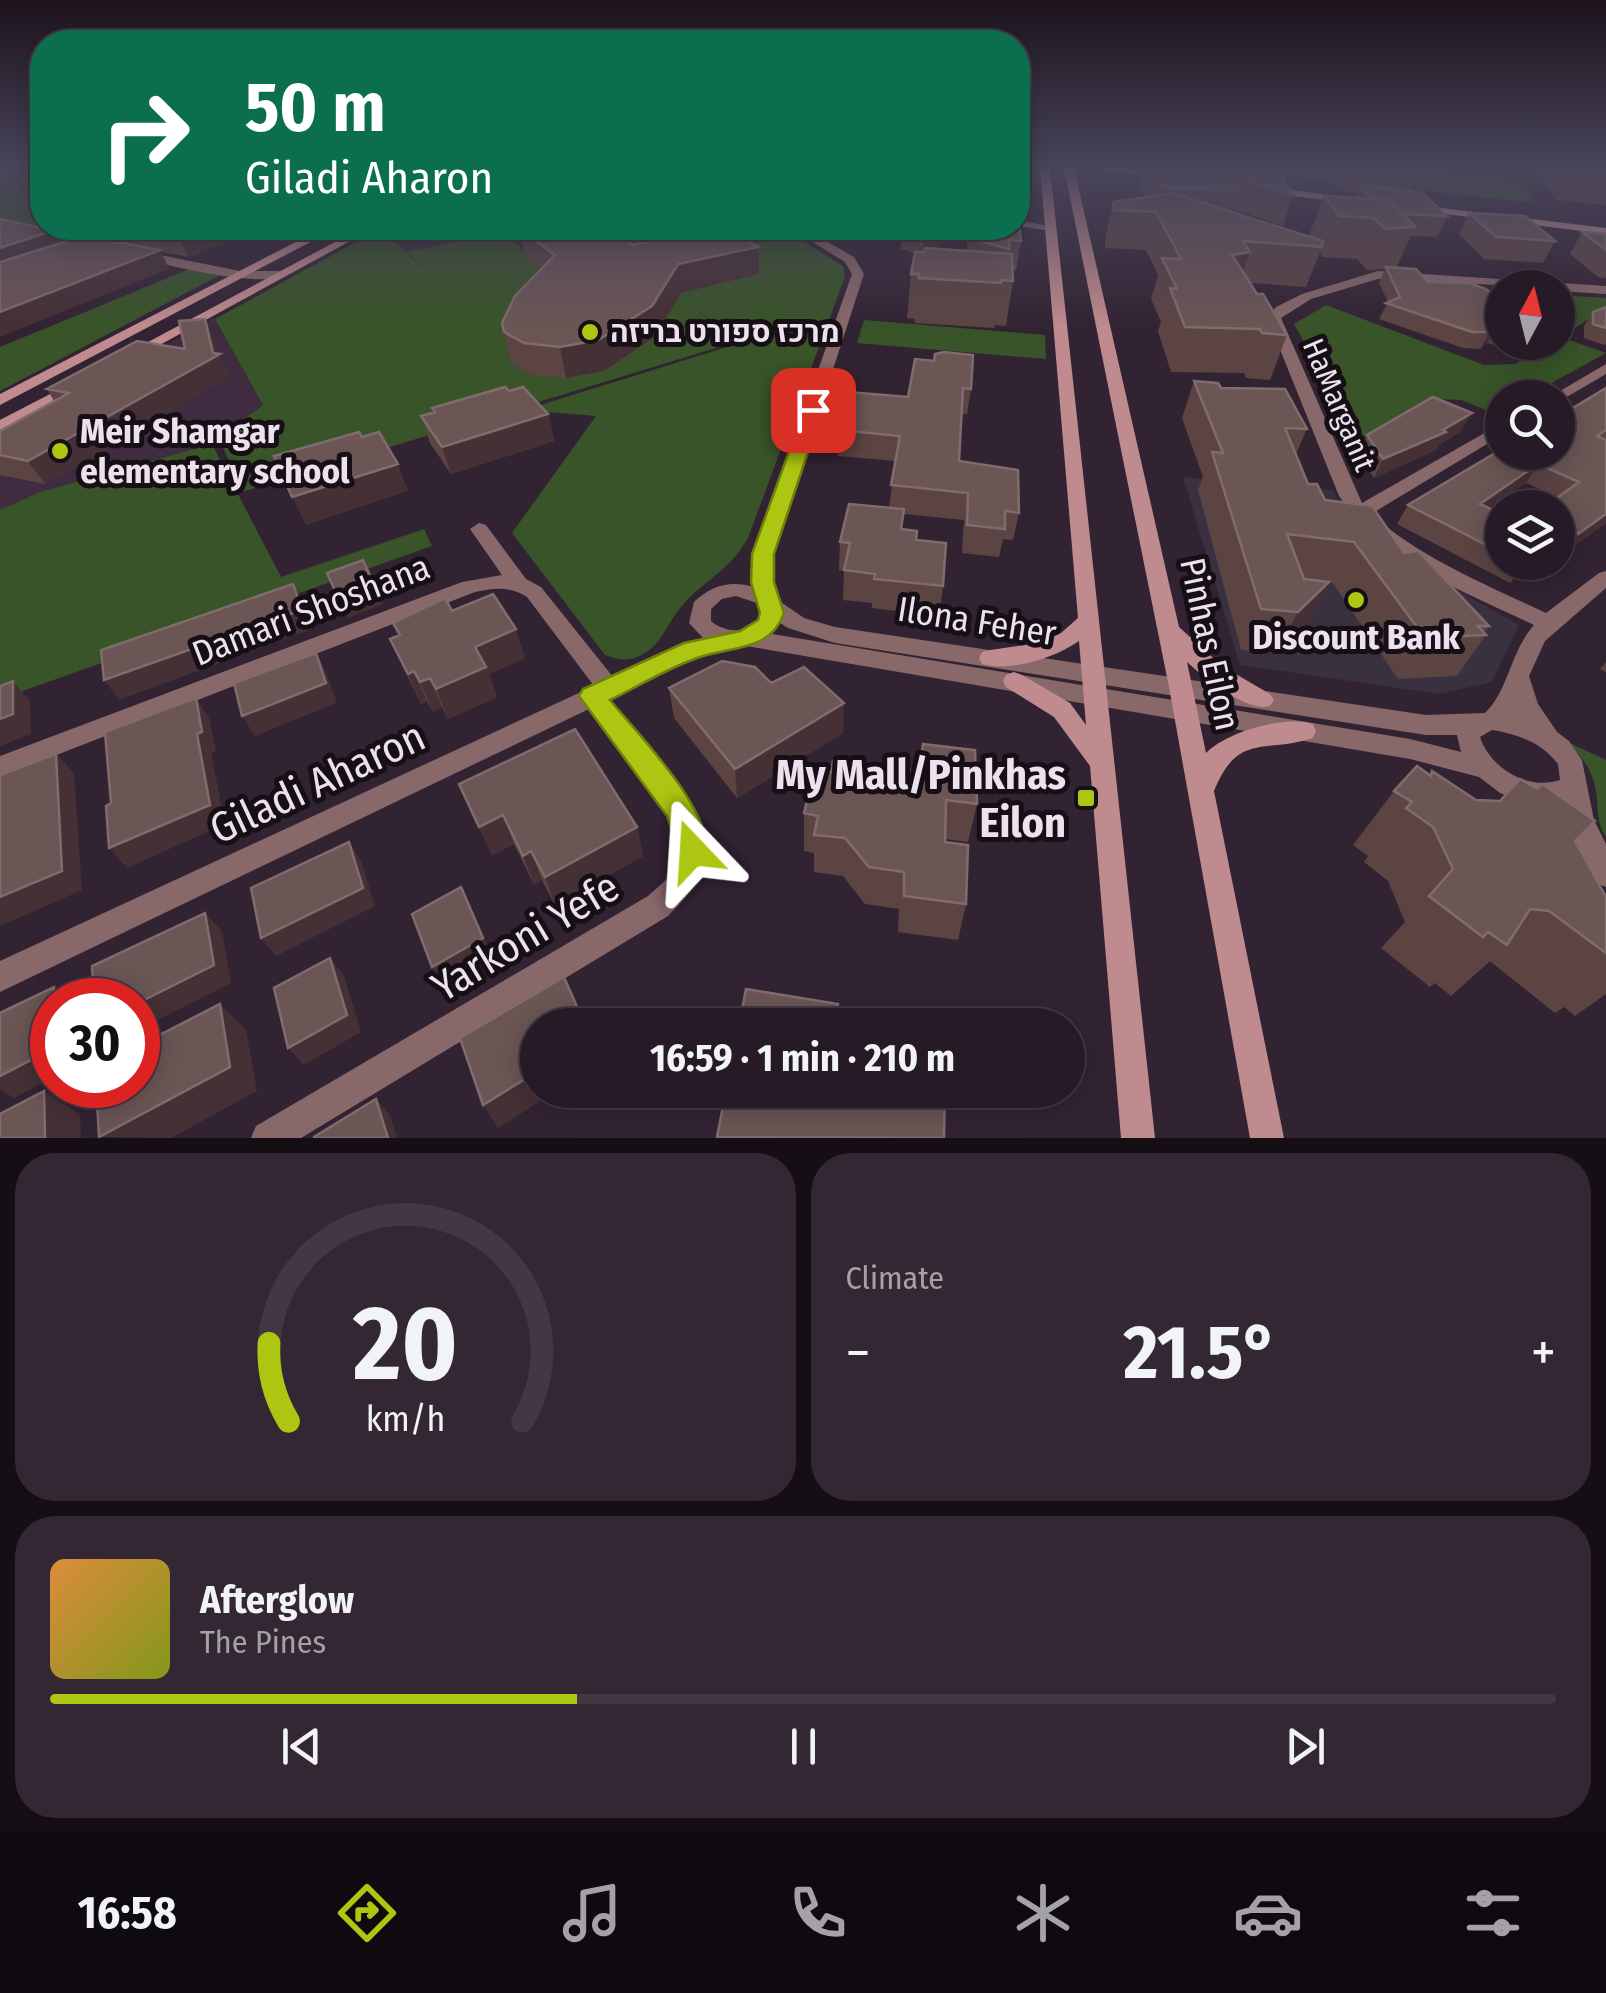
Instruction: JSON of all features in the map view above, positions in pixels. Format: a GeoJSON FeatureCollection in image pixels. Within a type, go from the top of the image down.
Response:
{"type":"FeatureCollection","features":[{"type":"Feature","properties":{"kind":"street"},"geometry":{"type":"LineString","coordinates":[[1050,221],[1138,1138]]}},
{"type":"Feature","properties":{"kind":"street","name":"Pinhas Eilon"},"geometry":{"type":"LineString","coordinates":[[1080,221],[1184,699],[1267,1138]]}},
{"type":"Feature","properties":{"kind":"street"},"geometry":{"type":"LineString","coordinates":[[1523,221],[1606,231]]}},
{"type":"Feature","properties":{"kind":"street"},"geometry":{"type":"LineString","coordinates":[[1030,224],[1051,228]]}},
{"type":"Feature","properties":{"kind":"street"},"geometry":{"type":"LineString","coordinates":[[92,246],[109,240]]}},
{"type":"Feature","properties":{"kind":"street"},"geometry":{"type":"LineString","coordinates":[[0,400],[309,240]]}},
{"type":"Feature","properties":{"kind":"street"},"geometry":{"type":"LineString","coordinates":[[116,363],[345,240]]}},
{"type":"Feature","properties":{"kind":"street"},"geometry":{"type":"LineString","coordinates":[[763,554],[742,578],[703,603],[698,619],[712,635],[741,639],[768,625],[772,613],[762,577],[763,554],[858,277],[850,260],[819,241]]}},
{"type":"Feature","properties":{"kind":"street"},"geometry":{"type":"LineString","coordinates":[[74,247],[92,246],[240,275],[278,275]]}},
{"type":"Feature","properties":{"kind":"street","name":"HaMarganit"},"geometry":{"type":"LineString","coordinates":[[1550,624],[1401,548],[1359,513],[1276,325],[1277,312],[1354,280],[1384,275],[1606,290]]}},
{"type":"Feature","properties":{"kind":"street"},"geometry":{"type":"LineString","coordinates":[[1575,386],[1606,368]]}},
{"type":"Feature","properties":{"kind":"street"},"geometry":{"type":"LineString","coordinates":[[0,427],[83,382]]}},
{"type":"Feature","properties":{"kind":"street"},"geometry":{"type":"LineString","coordinates":[[1359,513],[1485,438]]}},
{"type":"Feature","properties":{"kind":"street"},"geometry":{"type":"LineString","coordinates":[[479,529],[518,583],[534,592],[601,693]]}},
{"type":"Feature","properties":{"kind":"street"},"geometry":{"type":"LineString","coordinates":[[1606,578],[1529,646],[1508,704],[1468,736],[1470,746],[1490,772],[1606,872]]}},
{"type":"Feature","properties":{"kind":"street","name":"Damari Shoshana"},"geometry":{"type":"LineString","coordinates":[[0,767],[469,586],[518,583]]}},
{"type":"Feature","properties":{"kind":"street"},"geometry":{"type":"LineString","coordinates":[[720,592],[747,590],[769,603]]}},
{"type":"Feature","properties":{"kind":"street","name":"Ilona Feher"},"geometry":{"type":"LineString","coordinates":[[769,603],[790,620],[826,633],[990,658],[1095,685]]}},
{"type":"Feature","properties":{"kind":"street","name":"Giladi Aharon"},"geometry":{"type":"LineString","coordinates":[[669,660],[698,619]]}},
{"type":"Feature","properties":{"kind":"street"},"geometry":{"type":"LineString","coordinates":[[990,658],[1038,653],[1060,645],[1077,634],[1089,619]]}},
{"type":"Feature","properties":{"kind":"street"},"geometry":{"type":"LineString","coordinates":[[1168,625],[1198,662],[1262,700]]}},
{"type":"Feature","properties":{"kind":"street","name":"Ilona Feher"},"geometry":{"type":"LineString","coordinates":[[741,639],[1014,681],[1095,685]]}},
{"type":"Feature","properties":{"kind":"street","name":"Giladi Aharon"},"geometry":{"type":"LineString","coordinates":[[0,977],[669,660],[705,645],[741,639]]}},
{"type":"Feature","properties":{"kind":"street"},"geometry":{"type":"LineString","coordinates":[[1519,677],[1527,707],[1572,766],[1581,822],[1606,872]]}},
{"type":"Feature","properties":{"kind":"street"},"geometry":{"type":"LineString","coordinates":[[1014,681],[1062,710],[1090,744],[1104,770]]}},
{"type":"Feature","properties":{"kind":"street"},"geometry":{"type":"LineString","coordinates":[[1095,685],[1184,699],[1304,731],[1410,749],[1490,772],[1518,788],[1543,794],[1564,792],[1574,782]]}},
{"type":"Feature","properties":{"kind":"street","name":"Yarkoni Yefe"},"geometry":{"type":"LineString","coordinates":[[268,1138],[658,906],[684,881],[693,851],[684,818],[601,693]]}},
{"type":"Feature","properties":{"kind":"street"},"geometry":{"type":"LineString","coordinates":[[1184,699],[1262,700],[1426,725],[1484,723],[1523,727],[1553,744]]}},
{"type":"Feature","properties":{"kind":"street"},"geometry":{"type":"LineString","coordinates":[[1202,794],[1213,758],[1226,748],[1304,731]]}},
{"type":"Feature","properties":{"kind":"shaded area"},"geometry":{"type":"Polygon","coordinates":[[[394,240],[570,240],[427,273],[394,240]]]}},
{"type":"Feature","properties":{"kind":"shaded area"},"geometry":{"type":"Polygon","coordinates":[[[214,318],[263,405],[212,444],[40,492],[0,510],[0,438],[214,318]]]}},
{"type":"Feature","properties":{"kind":"shaded area"},"geometry":{"type":"Polygon","coordinates":[[[1183,477],[1333,490],[1348,520],[1385,549],[1519,625],[1492,682],[1439,694],[1240,665],[1183,477]]]}},
{"type":"Feature","properties":{"kind":"green space"},"geometry":{"type":"Polygon","coordinates":[[[5,221],[30,221],[30,227],[5,221]]]}},
{"type":"Feature","properties":{"kind":"green space"},"geometry":{"type":"Polygon","coordinates":[[[360,240],[394,240],[427,273],[408,252],[463,240],[510,240],[522,249],[511,253],[569,240],[651,240],[648,245],[668,240],[801,240],[843,266],[845,277],[748,538],[731,561],[686,601],[659,640],[638,657],[629,659],[605,655],[512,533],[596,416],[524,410],[743,342],[690,305],[739,341],[242,492],[219,438],[263,405],[215,319],[360,240]]]}},
{"type":"Feature","properties":{"kind":"green space"},"geometry":{"type":"Polygon","coordinates":[[[192,268],[222,274],[0,391],[0,347],[192,268]]]}},
{"type":"Feature","properties":{"kind":"green space"},"geometry":{"type":"Polygon","coordinates":[[[1575,296],[1606,298],[1606,308],[1575,328],[1575,296]]]}},
{"type":"Feature","properties":{"kind":"green space"},"geometry":{"type":"Polygon","coordinates":[[[1326,305],[1484,365],[1523,360],[1575,360],[1575,342],[1606,353],[1557,380],[1485,380],[1485,410],[1461,400],[1439,399],[1359,440],[1294,324],[1326,305]]]}},
{"type":"Feature","properties":{"kind":"green space"},"geometry":{"type":"Polygon","coordinates":[[[864,320],[1045,335],[1046,359],[857,343],[864,320]]]}},
{"type":"Feature","properties":{"kind":"green space"},"geometry":{"type":"Polygon","coordinates":[[[212,444],[281,577],[424,529],[432,546],[0,699],[0,510],[40,492],[212,444]]]}},
{"type":"Feature","properties":{"kind":"green space"},"geometry":{"type":"Polygon","coordinates":[[[1568,742],[1606,760],[1606,837],[1591,773],[1568,742]]]}},
{"type":"Feature","properties":{"kind":"building"},"geometry":{"type":"Polygon","coordinates":[[[0,221],[30,225],[30,238],[0,248],[0,221]]]}},
{"type":"Feature","properties":{"kind":"building"},"geometry":{"type":"Polygon","coordinates":[[[1161,221],[1260,221],[1323,241],[1322,247],[1243,241],[1250,252],[1232,255],[1257,294],[1263,294],[1287,335],[1262,333],[1260,329],[1185,327],[1170,288],[1177,289],[1162,258],[1181,259],[1161,221]]]}},
{"type":"Feature","properties":{"kind":"building"},"geometry":{"type":"Polygon","coordinates":[[[1377,221],[1409,221],[1415,227],[1385,229],[1377,221]]]}},
{"type":"Feature","properties":{"kind":"building"},"geometry":{"type":"Polygon","coordinates":[[[1478,221],[1531,221],[1555,241],[1496,237],[1478,221]]]}},
{"type":"Feature","properties":{"kind":"building"},"geometry":{"type":"Polygon","coordinates":[[[1582,232],[1606,234],[1606,250],[1582,232]]]}},
{"type":"Feature","properties":{"kind":"building"},"geometry":{"type":"Polygon","coordinates":[[[70,240],[105,240],[160,250],[0,312],[0,262],[70,240]]]}},
{"type":"Feature","properties":{"kind":"building"},"geometry":{"type":"Polygon","coordinates":[[[535,240],[625,240],[633,245],[654,240],[745,240],[758,247],[678,264],[652,306],[598,340],[560,347],[524,343],[504,332],[502,323],[515,296],[555,255],[535,240]]]}},
{"type":"Feature","properties":{"kind":"building"},"geometry":{"type":"Polygon","coordinates":[[[977,240],[1009,240],[1009,249],[977,240]]]}},
{"type":"Feature","properties":{"kind":"building"},"geometry":{"type":"Polygon","coordinates":[[[925,248],[1012,254],[1013,281],[919,278],[919,274],[911,274],[915,252],[924,252],[925,248]]]}},
{"type":"Feature","properties":{"kind":"building"},"geometry":{"type":"Polygon","coordinates":[[[1386,267],[1416,269],[1428,282],[1469,283],[1485,289],[1485,332],[1472,332],[1386,303],[1400,297],[1386,267]]]}},
{"type":"Feature","properties":{"kind":"building"},"geometry":{"type":"Polygon","coordinates":[[[1606,307],[1606,328],[1593,324],[1593,312],[1606,307]]]}},
{"type":"Feature","properties":{"kind":"building"},"geometry":{"type":"Polygon","coordinates":[[[205,319],[213,353],[220,354],[28,461],[0,455],[0,431],[69,393],[47,389],[137,341],[185,349],[179,321],[205,319]]]}},
{"type":"Feature","properties":{"kind":"building"},"geometry":{"type":"Polygon","coordinates":[[[935,354],[973,355],[971,389],[963,388],[959,461],[1018,470],[1019,513],[1005,511],[1005,529],[967,525],[968,493],[891,485],[900,436],[839,430],[849,392],[908,397],[915,359],[934,361],[935,354]]]}},
{"type":"Feature","properties":{"kind":"building"},"geometry":{"type":"Polygon","coordinates":[[[1194,381],[1218,383],[1221,388],[1285,389],[1307,429],[1285,428],[1308,484],[1317,484],[1325,500],[1372,506],[1404,553],[1418,551],[1489,626],[1478,626],[1486,635],[1425,638],[1354,542],[1287,534],[1304,579],[1329,582],[1298,612],[1261,609],[1212,452],[1223,453],[1194,381]]]}},
{"type":"Feature","properties":{"kind":"building"},"geometry":{"type":"Polygon","coordinates":[[[505,387],[509,391],[523,387],[548,414],[442,447],[421,416],[435,412],[432,408],[505,387]]]}},
{"type":"Feature","properties":{"kind":"building"},"geometry":{"type":"Polygon","coordinates":[[[1606,388],[1606,430],[1597,436],[1606,440],[1606,514],[1578,534],[1575,490],[1568,490],[1579,482],[1552,470],[1575,470],[1575,407],[1606,388]]]}},
{"type":"Feature","properties":{"kind":"building"},"geometry":{"type":"Polygon","coordinates":[[[1433,397],[1472,413],[1443,430],[1446,432],[1383,459],[1367,435],[1433,397]]]}},
{"type":"Feature","properties":{"kind":"building"},"geometry":{"type":"Polygon","coordinates":[[[359,432],[362,437],[379,432],[398,464],[292,497],[274,456],[359,432]]]}},
{"type":"Feature","properties":{"kind":"building"},"geometry":{"type":"Polygon","coordinates":[[[1485,459],[1485,470],[1529,470],[1500,490],[1485,490],[1485,501],[1480,504],[1485,506],[1485,544],[1408,505],[1485,459]]]}},
{"type":"Feature","properties":{"kind":"building"},"geometry":{"type":"Polygon","coordinates":[[[849,504],[904,509],[901,529],[917,531],[916,540],[946,543],[943,586],[874,579],[875,574],[844,570],[850,543],[840,542],[849,504]]]}},
{"type":"Feature","properties":{"kind":"building"},"geometry":{"type":"Polygon","coordinates":[[[363,560],[374,584],[338,598],[327,573],[363,560]]]}},
{"type":"Feature","properties":{"kind":"building"},"geometry":{"type":"Polygon","coordinates":[[[293,584],[302,610],[104,680],[101,650],[293,584]]]}},
{"type":"Feature","properties":{"kind":"building"},"geometry":{"type":"Polygon","coordinates":[[[493,594],[516,629],[475,647],[486,667],[436,689],[430,678],[420,682],[414,671],[408,674],[390,639],[400,635],[393,623],[445,598],[452,611],[493,594]]]}},
{"type":"Feature","properties":{"kind":"building"},"geometry":{"type":"Polygon","coordinates":[[[316,653],[326,683],[242,716],[234,683],[316,653]]]}},
{"type":"Feature","properties":{"kind":"building"},"geometry":{"type":"Polygon","coordinates":[[[722,661],[755,667],[771,683],[804,667],[844,703],[735,769],[669,688],[722,661]]]}},
{"type":"Feature","properties":{"kind":"building"},"geometry":{"type":"Polygon","coordinates":[[[13,681],[13,714],[0,719],[0,686],[13,681]]]}},
{"type":"Feature","properties":{"kind":"building"},"geometry":{"type":"Polygon","coordinates":[[[196,698],[202,732],[197,734],[210,805],[109,848],[106,806],[111,803],[105,732],[196,698]]]}},
{"type":"Feature","properties":{"kind":"building"},"geometry":{"type":"Polygon","coordinates":[[[575,729],[637,827],[545,877],[531,851],[523,856],[503,815],[479,827],[459,784],[575,729]]]}},
{"type":"Feature","properties":{"kind":"building"},"geometry":{"type":"Polygon","coordinates":[[[923,744],[975,750],[977,804],[946,800],[945,842],[968,845],[966,904],[904,896],[904,872],[869,867],[845,838],[814,835],[818,816],[804,813],[814,770],[831,772],[833,761],[919,771],[923,744]]]}},
{"type":"Feature","properties":{"kind":"building"},"geometry":{"type":"Polygon","coordinates":[[[56,754],[62,871],[0,897],[0,775],[56,754]]]}},
{"type":"Feature","properties":{"kind":"building"},"geometry":{"type":"Polygon","coordinates":[[[1417,766],[1431,776],[1432,771],[1476,800],[1500,801],[1520,779],[1537,789],[1542,784],[1595,821],[1575,841],[1606,897],[1606,953],[1549,911],[1530,909],[1507,945],[1488,932],[1483,937],[1429,896],[1453,869],[1433,827],[1406,808],[1412,802],[1394,791],[1417,766]]]}},
{"type":"Feature","properties":{"kind":"building"},"geometry":{"type":"Polygon","coordinates":[[[349,842],[363,888],[261,938],[251,888],[349,842]]]}},
{"type":"Feature","properties":{"kind":"building"},"geometry":{"type":"Polygon","coordinates":[[[461,887],[483,938],[432,967],[412,914],[461,887]]]}},
{"type":"Feature","properties":{"kind":"building"},"geometry":{"type":"Polygon","coordinates":[[[205,913],[214,965],[160,992],[160,978],[93,978],[92,966],[205,913]]]}},
{"type":"Feature","properties":{"kind":"building"},"geometry":{"type":"Polygon","coordinates":[[[330,958],[347,1015],[288,1048],[274,988],[330,958]]]}},
{"type":"Feature","properties":{"kind":"building"},"geometry":{"type":"Polygon","coordinates":[[[564,977],[578,1008],[520,1008],[520,1082],[483,1105],[460,1038],[564,977]]]}},
{"type":"Feature","properties":{"kind":"building"},"geometry":{"type":"Polygon","coordinates":[[[746,989],[838,1004],[837,1008],[742,1008],[746,989]]]}},
{"type":"Feature","properties":{"kind":"building"},"geometry":{"type":"Polygon","coordinates":[[[30,999],[30,1060],[0,1076],[0,1013],[30,999]]]}},
{"type":"Feature","properties":{"kind":"building"},"geometry":{"type":"Polygon","coordinates":[[[220,1004],[230,1067],[160,1104],[160,1035],[220,1004]]]}},
{"type":"Feature","properties":{"kind":"building"},"geometry":{"type":"Polygon","coordinates":[[[30,1098],[30,1108],[44,1108],[45,1138],[0,1138],[0,1114],[30,1098]]]}},
{"type":"Feature","properties":{"kind":"building"},"geometry":{"type":"Polygon","coordinates":[[[376,1099],[388,1138],[314,1138],[314,1137],[376,1099]]]}},
{"type":"Feature","properties":{"kind":"building"},"geometry":{"type":"Polygon","coordinates":[[[97,1108],[153,1108],[99,1137],[97,1108]]]}},
{"type":"Feature","properties":{"kind":"building"},"geometry":{"type":"Polygon","coordinates":[[[723,1108],[945,1108],[944,1138],[717,1137],[723,1108]]]}},
{"type":"Feature","properties":{"kind":"place","name":"מרכז ספורט בריזה"},"geometry":{"type":"Point","coordinates":[590,332]}},
{"type":"Feature","properties":{"kind":"place","name":"Meir Shamgar elementary school"},"geometry":{"type":"Point","coordinates":[60,451]}},
{"type":"Feature","properties":{"kind":"place","name":"Discount Bank"},"geometry":{"type":"Point","coordinates":[1356,600]}},
{"type":"Feature","properties":{"kind":"place","name":"My Mall/Pinkhas Eilon"},"geometry":{"type":"Point","coordinates":[1086,798]}},
{"type":"Feature","properties":{"kind":"route"},"geometry":{"type":"LineString","coordinates":[[693,851],[690,829],[678,807],[593,696],[693,649],[746,638],[768,625],[772,613],[763,582],[763,554],[813,410]]}}]}
